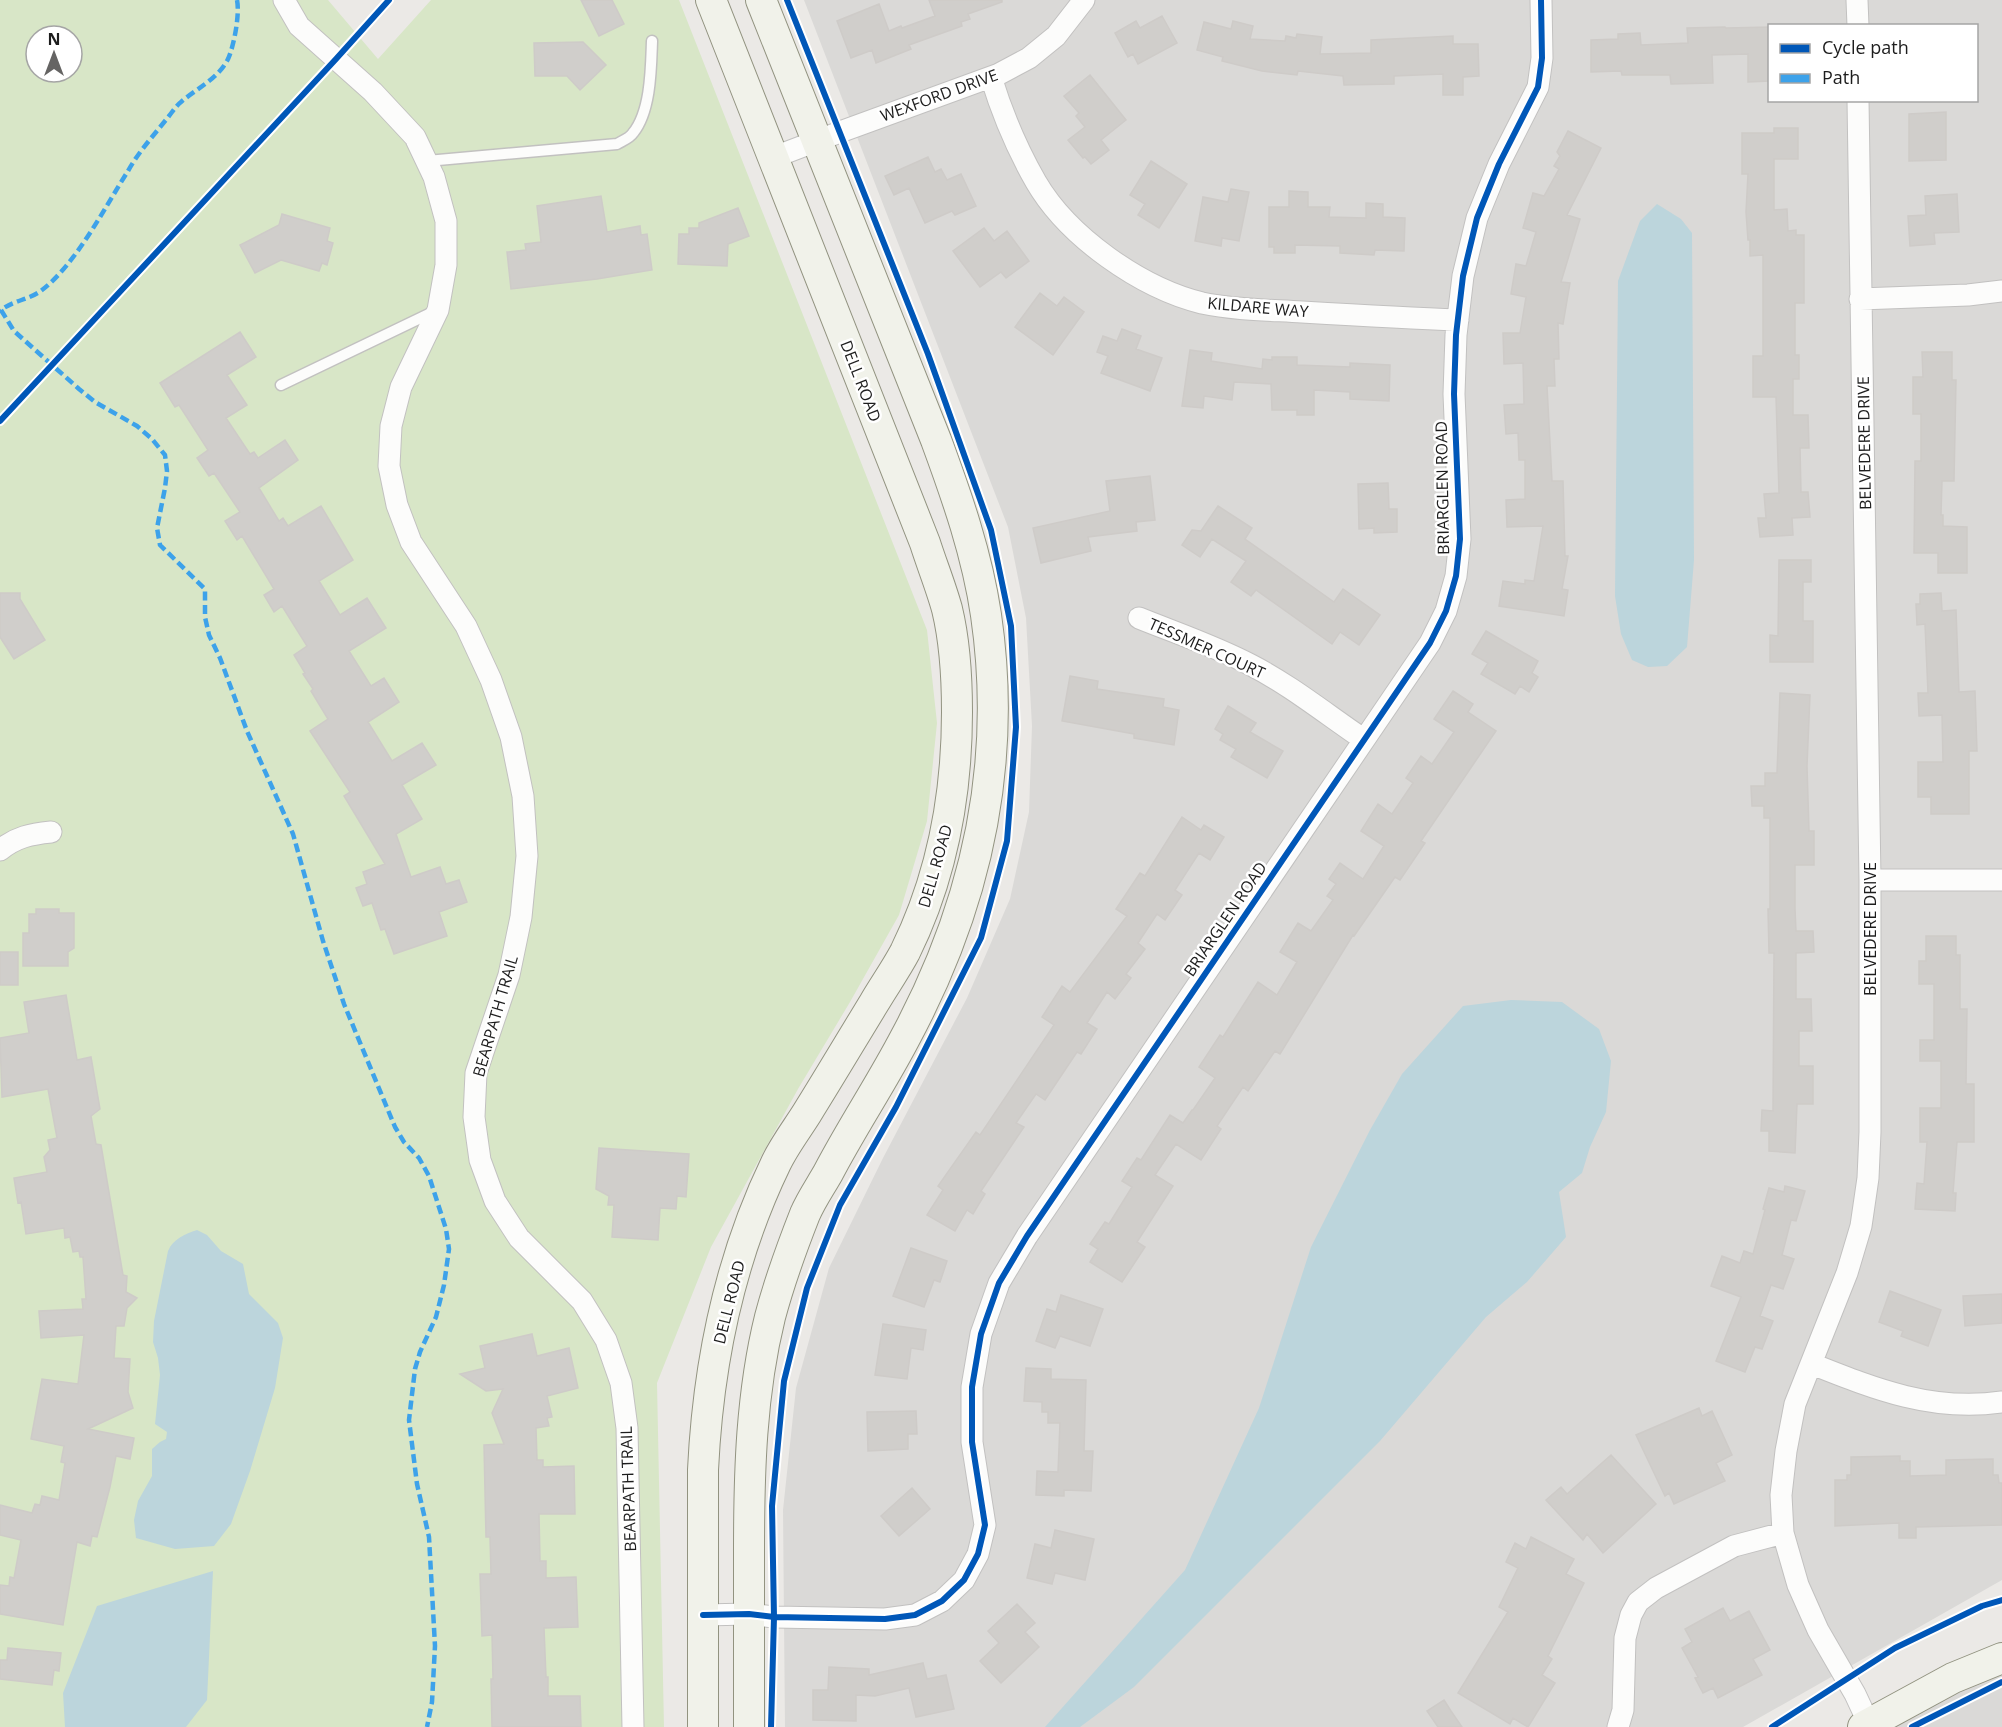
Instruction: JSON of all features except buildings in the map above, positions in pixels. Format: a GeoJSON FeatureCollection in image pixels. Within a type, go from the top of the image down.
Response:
{"type":"FeatureCollection","features":[{"type":"Feature","properties":{"kind":"main road","name":"DELL ROAD"},"geometry":{"type":"LineString","coordinates":[[703,1727],[705,1428],[724,1312],[744,1241],[776,1162],[904,953],[927,901],[943,850],[954,793],[957,754],[955,654],[947,609],[925,543],[711,0]]}},
{"type":"Feature","properties":{"kind":"main road"},"geometry":{"type":"LineString","coordinates":[[749,1727],[749,1504],[752,1424],[771,1316],[806,1213],[905,1038],[941,963],[970,880],[986,812],[993,738],[992,670],[986,614],[960,504],[761,0]]}},
{"type":"Feature","properties":{"kind":"main road"},"geometry":{"type":"LineString","coordinates":[[1866,1725],[1953,1678],[2002,1658]]}},
{"type":"Feature","properties":{"kind":"street","name":"BEARPATH TRAIL"},"geometry":{"type":"LineString","coordinates":[[284,0],[299,26],[379,98],[415,137],[434,177],[446,221],[446,265],[438,310],[401,387],[391,426],[389,466],[397,505],[411,542],[466,626],[491,680],[511,737],[523,796],[527,856],[521,917],[509,975],[476,1073],[474,1117],[480,1160],[495,1201],[519,1238],[582,1301],[606,1340],[621,1383],[627,1428],[633,1727]]}},
{"type":"Feature","properties":{"kind":"street","name":"WEXFORD DRIVE"},"geometry":{"type":"LineString","coordinates":[[772,158],[991,77],[1029,58],[1056,36],[1084,0]]}},
{"type":"Feature","properties":{"kind":"street","name":"BRIARGLEN ROAD"},"geometry":{"type":"LineString","coordinates":[[703,1615],[749,1614],[774,1617],[874,1619],[915,1615],[942,1601],[964,1580],[978,1554],[985,1525],[972,1442],[972,1387],[981,1334],[999,1283],[1027,1236],[1430,643],[1446,611],[1456,576],[1460,539],[1454,394],[1463,276],[1477,218],[1499,164],[1538,87],[1542,58],[1541,0]]}},
{"type":"Feature","properties":{"kind":"street"},"geometry":{"type":"LineString","coordinates":[[1857,0],[1857,24]]}},
{"type":"Feature","properties":{"kind":"street","name":"KILDARE WAY"},"geometry":{"type":"LineString","coordinates":[[991,77],[1013,137],[1037,184],[1068,224],[1107,258],[1153,285],[1202,303],[1253,310],[1458,320]]}},
{"type":"Feature","properties":{"kind":"street","name":"BELVEDERE DRIVE"},"geometry":{"type":"LineString","coordinates":[[1858,102],[1870,880],[1868,1178],[1861,1226],[1847,1273],[1795,1404],[1781,1495],[1783,1533],[1798,1585],[1818,1630],[1855,1694],[1866,1725]]}},
{"type":"Feature","properties":{"kind":"street"},"geometry":{"type":"LineString","coordinates":[[1860,299],[1968,295],[2002,291]]}},
{"type":"Feature","properties":{"kind":"street","name":"TESSMER COURT"},"geometry":{"type":"LineString","coordinates":[[1139,618],[1225,652],[1251,665],[1363,740]]}},
{"type":"Feature","properties":{"kind":"street"},"geometry":{"type":"LineString","coordinates":[[0,849],[11,841],[31,834],[51,832]]}},
{"type":"Feature","properties":{"kind":"street"},"geometry":{"type":"LineString","coordinates":[[1870,880],[2002,880]]}},
{"type":"Feature","properties":{"kind":"street"},"geometry":{"type":"LineString","coordinates":[[1812,1364],[1902,1397],[1940,1404],[1981,1405],[2002,1402]]}},
{"type":"Feature","properties":{"kind":"street"},"geometry":{"type":"LineString","coordinates":[[1618,1727],[1623,1710],[1625,1638],[1631,1615],[1638,1602],[1656,1588],[1734,1546],[1783,1533]]}},
{"type":"Feature","properties":{"kind":"lane"},"geometry":{"type":"LineString","coordinates":[[427,161],[617,144],[633,134],[645,108],[651,74],[652,41]]}},
{"type":"Feature","properties":{"kind":"lane"},"geometry":{"type":"LineString","coordinates":[[281,385],[438,310]]}},
{"type":"Feature","properties":{"kind":"shaded area"},"geometry":{"type":"Polygon","coordinates":[[[804,0],[2002,0],[2002,1580],[1743,1727],[785,1727],[783,1510],[796,1388],[829,1268],[883,1158],[967,998],[1010,899],[1029,812],[1032,726],[1026,618],[1008,527],[804,0]]]}},
{"type":"Feature","properties":{"kind":"shaded area"},"geometry":{"type":"Polygon","coordinates":[[[2002,1658],[2002,1727],[1863,1727],[2002,1658]]]}},
{"type":"Feature","properties":{"kind":"green space"},"geometry":{"type":"Polygon","coordinates":[[[0,0],[328,0],[378,59],[431,0],[679,0],[927,630],[937,723],[927,821],[899,915],[798,1089],[711,1247],[657,1383],[664,1727],[0,1727],[0,0]]]}},
{"type":"Feature","properties":{"kind":"water"},"geometry":{"type":"Polygon","coordinates":[[[1657,204],[1681,219],[1692,233],[1694,560],[1687,647],[1667,666],[1648,667],[1632,660],[1621,634],[1615,596],[1618,281],[1640,221],[1657,204]]]}},
{"type":"Feature","properties":{"kind":"water"},"geometry":{"type":"Polygon","coordinates":[[[1511,1000],[1562,1002],[1599,1029],[1611,1061],[1606,1112],[1590,1147],[1582,1173],[1559,1192],[1566,1237],[1527,1282],[1486,1317],[1380,1441],[1134,1687],[1080,1727],[1045,1727],[1185,1570],[1259,1408],[1311,1247],[1370,1130],[1402,1074],[1463,1006],[1511,1000]]]}},
{"type":"Feature","properties":{"kind":"water"},"geometry":{"type":"Polygon","coordinates":[[[197,1230],[207,1235],[221,1251],[243,1264],[249,1294],[278,1323],[283,1338],[275,1388],[231,1524],[214,1546],[175,1549],[136,1538],[134,1520],[138,1501],[152,1476],[152,1449],[166,1439],[167,1432],[155,1424],[160,1375],[153,1342],[154,1321],[168,1251],[176,1240],[197,1230]]]}},
{"type":"Feature","properties":{"kind":"water"},"geometry":{"type":"Polygon","coordinates":[[[213,1571],[207,1700],[186,1727],[65,1727],[63,1693],[97,1606],[213,1571]]]}},
{"type":"Feature","properties":{"kind":"marked path"},"geometry":{"type":"LineString","coordinates":[[237,0],[238,13],[234,38],[224,66],[213,78],[178,105],[147,143],[67,266],[42,290],[1,310],[14,331],[79,389],[95,402],[137,426],[165,455],[167,471],[157,528],[160,545],[205,589],[205,617],[209,635],[247,731],[293,834],[323,941],[344,1004],[395,1127],[404,1142],[419,1158],[429,1176],[446,1229],[449,1249],[444,1285],[436,1317],[415,1369],[409,1420],[417,1484],[429,1537],[435,1646],[432,1702],[427,1727]]}},
{"type":"Feature","properties":{"kind":"cycle path"},"geometry":{"type":"LineString","coordinates":[[0,421],[389,0]]}},
{"type":"Feature","properties":{"kind":"cycle path"},"geometry":{"type":"LineString","coordinates":[[771,1727],[774,1617],[772,1506],[784,1381],[807,1288],[840,1205],[896,1107],[981,938],[1007,841],[1016,727],[1011,626],[991,530],[928,354],[787,0]]}},
{"type":"Feature","properties":{"kind":"cycle path"},"geometry":{"type":"LineString","coordinates":[[703,1615],[749,1614],[774,1617],[885,1619],[915,1615],[942,1601],[964,1580],[978,1554],[985,1525],[972,1442],[972,1387],[981,1334],[999,1283],[1027,1236],[1430,643],[1446,611],[1456,576],[1460,539],[1454,394],[1456,335],[1463,276],[1477,218],[1499,164],[1538,87],[1542,58],[1541,0]]}},
{"type":"Feature","properties":{"kind":"cycle path"},"geometry":{"type":"LineString","coordinates":[[1772,1727],[1895,1648],[1982,1606],[2002,1600]]}},
{"type":"Feature","properties":{"kind":"cycle path"},"geometry":{"type":"LineString","coordinates":[[1912,1727],[2002,1682]]}}]}
